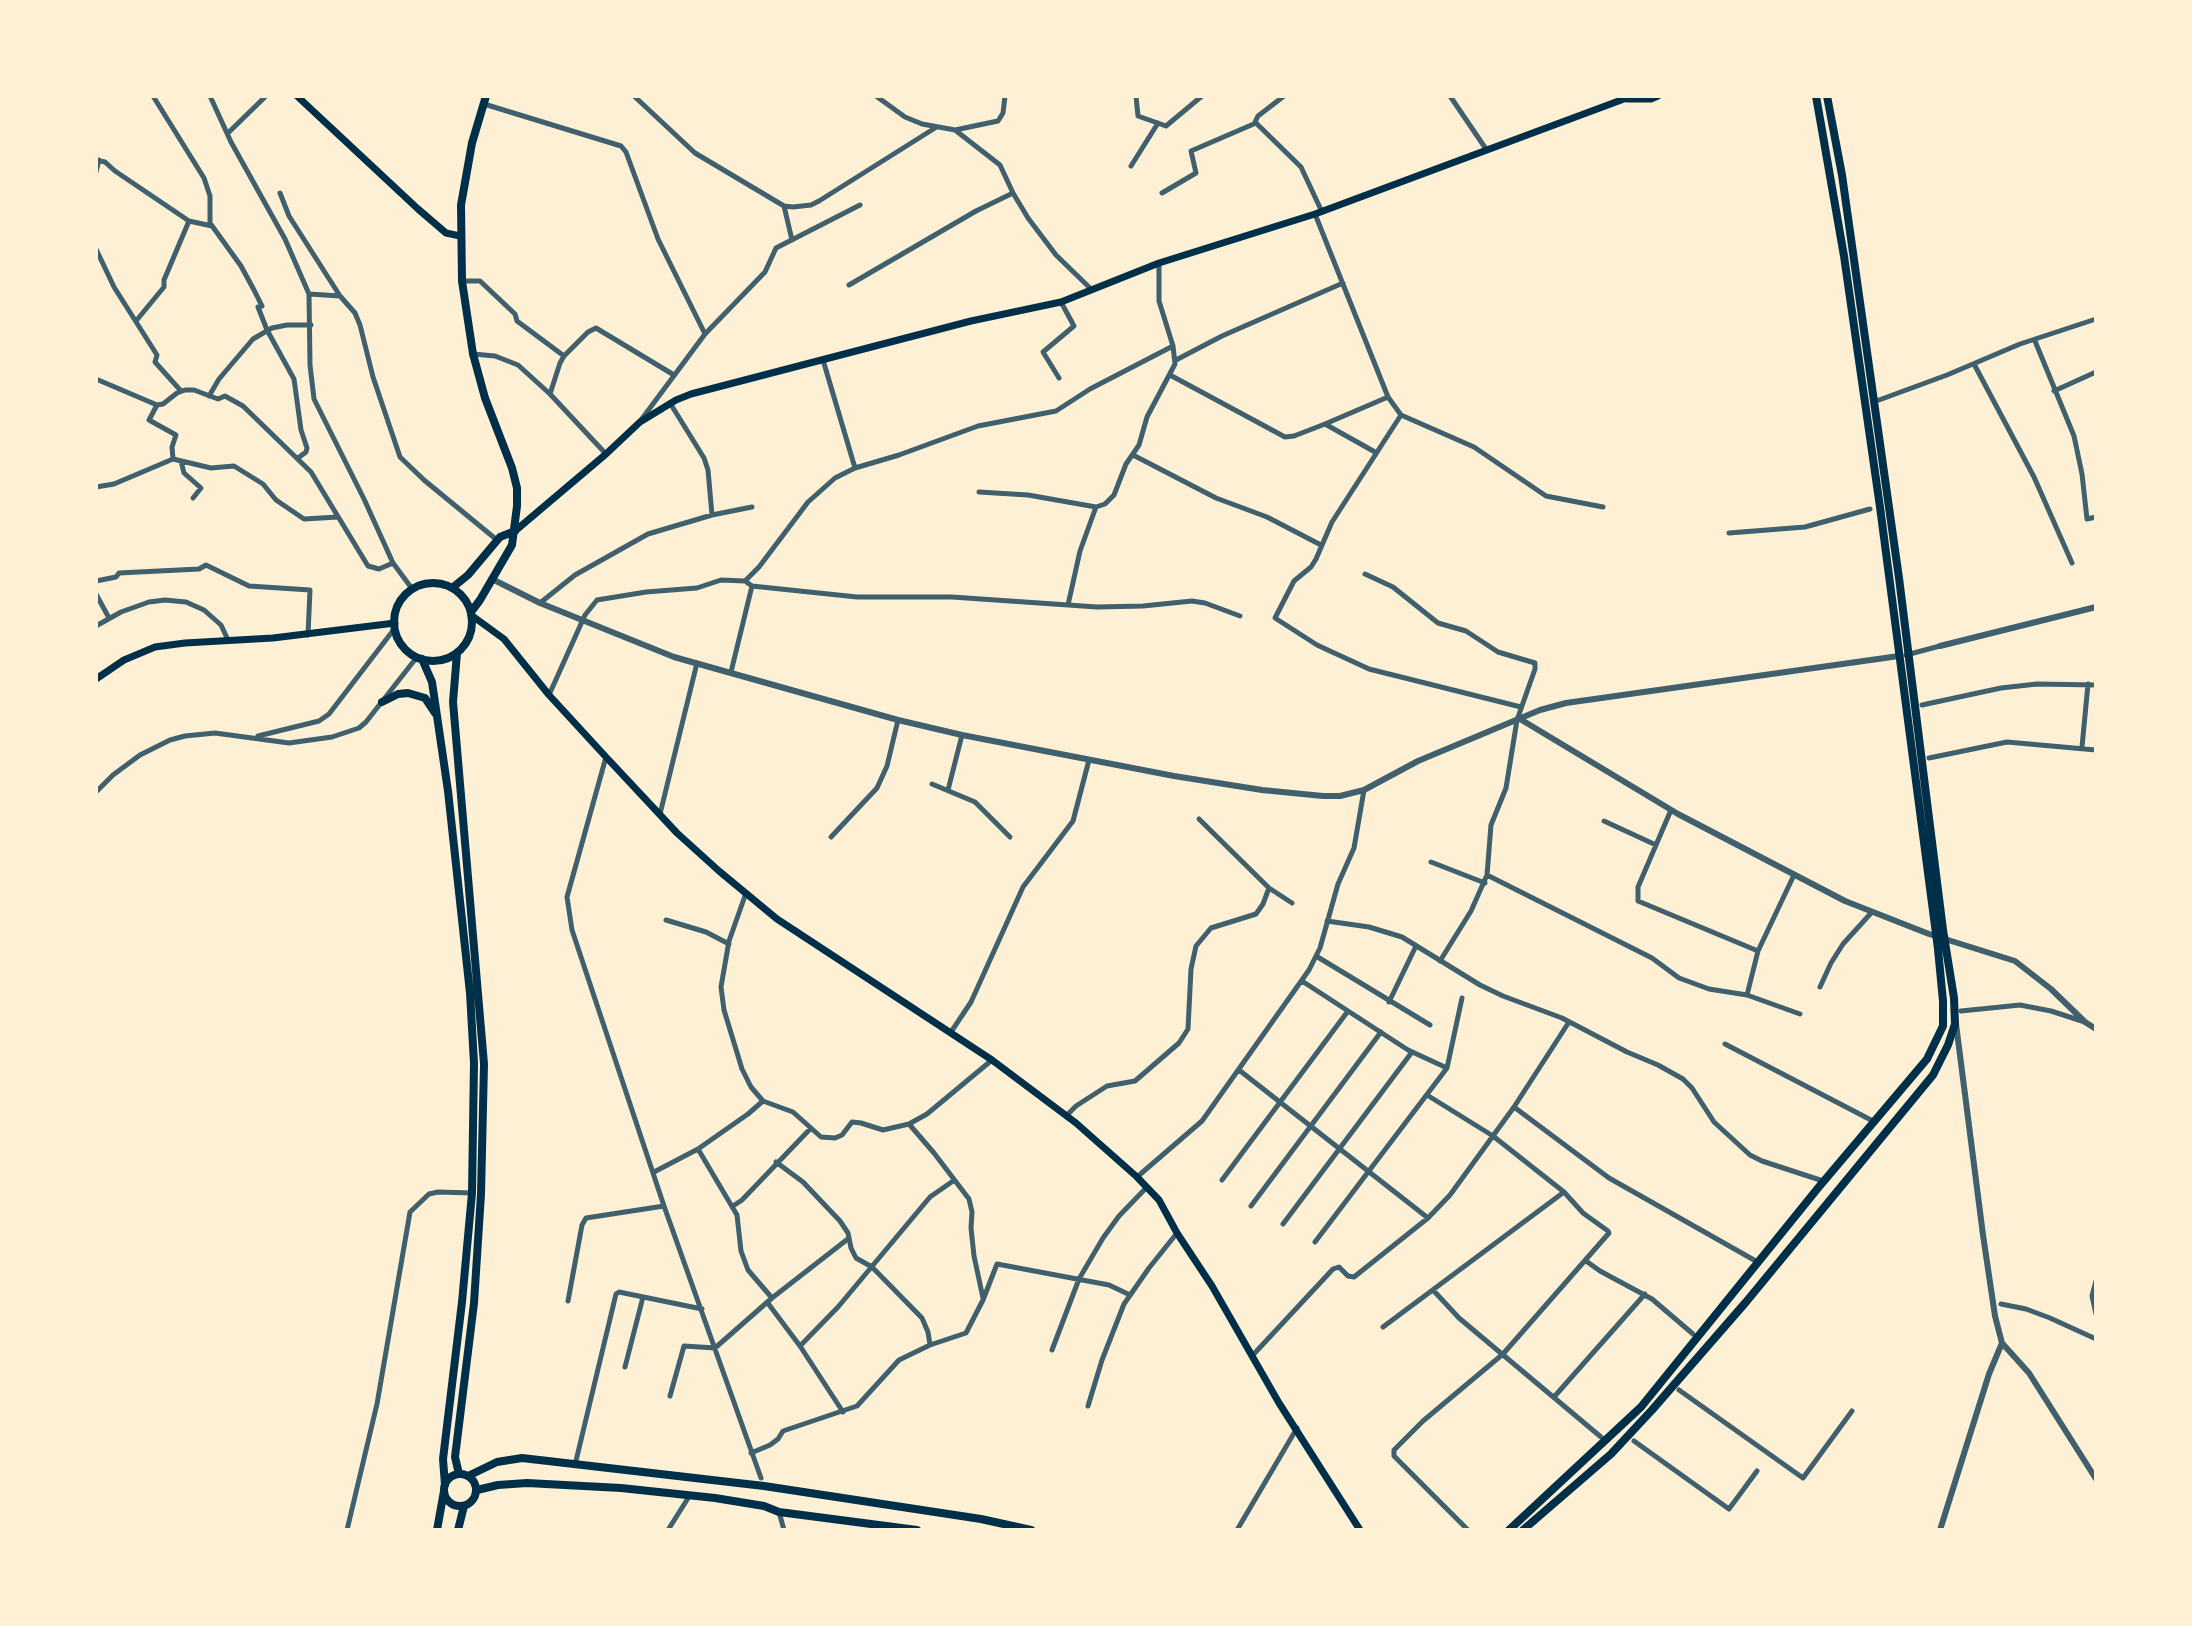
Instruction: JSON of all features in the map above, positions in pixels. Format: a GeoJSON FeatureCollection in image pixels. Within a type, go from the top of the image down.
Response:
{"type":"FeatureCollection","features":[{"type":"Feature","properties":{"kind":"main road"},"geometry":{"type":"LineString","coordinates":[[297,96],[418,209],[446,233],[460,236]]}},
{"type":"Feature","properties":{"kind":"main road"},"geometry":{"type":"LineString","coordinates":[[452,588],[468,575],[497,540],[515,531],[640,422],[670,403],[691,394],[971,321],[1061,302],[1159,263],[1318,213],[1630,98],[1651,99],[1658,96]]}},
{"type":"Feature","properties":{"kind":"main road"},"geometry":{"type":"LineString","coordinates":[[1509,1530],[1641,1407],[1818,1188],[1927,1059],[1943,1026],[1938,949],[1880,507],[1844,256],[1816,96]]}},
{"type":"Feature","properties":{"kind":"main road"},"geometry":{"type":"LineString","coordinates":[[1523,1530],[1611,1454],[1746,1301],[1933,1075],[1948,1045],[1958,1012],[1842,175],[1827,96]]}},
{"type":"Feature","properties":{"kind":"main road"},"geometry":{"type":"LineString","coordinates":[[419,659],[444,660],[457,653],[469,636],[471,614],[512,545],[515,531],[517,488],[485,398],[473,354],[462,281],[460,236],[466,174],[485,100]]}},
{"type":"Feature","properties":{"kind":"main road"},"geometry":{"type":"LineString","coordinates":[[437,1530],[444,1488],[443,1459],[472,1193],[474,1063],[470,993],[451,816],[432,682],[419,659],[402,646],[395,625],[398,608],[413,590],[432,584],[452,588],[464,598],[471,614],[504,639],[550,695],[677,832],[746,893],[777,919],[992,1060],[1066,1116],[1137,1177],[1159,1200],[1279,1403],[1360,1530]]}},
{"type":"Feature","properties":{"kind":"main road"},"geometry":{"type":"LineString","coordinates":[[96,680],[124,660],[155,648],[185,643],[309,635],[395,625]]}},
{"type":"Feature","properties":{"kind":"main road"},"geometry":{"type":"LineString","coordinates":[[444,1488],[450,1503],[464,1506],[472,1502],[477,1490],[474,1482],[464,1475],[455,1457],[474,1303],[481,1194],[484,1064],[453,702],[457,653]]}},
{"type":"Feature","properties":{"kind":"main road"},"geometry":{"type":"LineString","coordinates":[[382,702],[398,694],[418,695],[425,698],[437,716]]}},
{"type":"Feature","properties":{"kind":"main road"},"geometry":{"type":"LineString","coordinates":[[444,1488],[450,1477],[464,1475],[497,1462],[522,1458],[764,1486],[969,1517],[1031,1530]]}},
{"type":"Feature","properties":{"kind":"main road"},"geometry":{"type":"LineString","coordinates":[[477,1490],[527,1483],[621,1488],[690,1495],[764,1506],[779,1512],[917,1530]]}},
{"type":"Feature","properties":{"kind":"main road"},"geometry":{"type":"LineString","coordinates":[[458,1530],[464,1506]]}},
{"type":"Feature","properties":{"kind":"street"},"geometry":{"type":"LineString","coordinates":[[153,96],[204,178],[210,197],[209,215],[212,226],[241,266],[254,290],[262,306],[258,307],[267,330],[294,379],[301,430],[307,447],[306,452],[298,458]]}},
{"type":"Feature","properties":{"kind":"street"},"geometry":{"type":"LineString","coordinates":[[210,96],[285,239],[309,294],[310,365],[314,400],[393,562],[413,590]]}},
{"type":"Feature","properties":{"kind":"street"},"geometry":{"type":"LineString","coordinates":[[228,133],[266,96]]}},
{"type":"Feature","properties":{"kind":"street"},"geometry":{"type":"LineString","coordinates":[[634,96],[695,153],[784,206],[802,207],[819,201],[935,128]]}},
{"type":"Feature","properties":{"kind":"street"},"geometry":{"type":"LineString","coordinates":[[639,103],[643,96]]}},
{"type":"Feature","properties":{"kind":"street"},"geometry":{"type":"LineString","coordinates":[[876,96],[905,117],[935,128],[955,130],[998,121],[1003,113],[1005,96]]}},
{"type":"Feature","properties":{"kind":"street"},"geometry":{"type":"LineString","coordinates":[[1136,96],[1138,116],[1167,126],[1202,96]]}},
{"type":"Feature","properties":{"kind":"street"},"geometry":{"type":"LineString","coordinates":[[1256,123],[1258,116],[1284,96]]}},
{"type":"Feature","properties":{"kind":"street"},"geometry":{"type":"LineString","coordinates":[[1450,96],[1486,149]]}},
{"type":"Feature","properties":{"kind":"street"},"geometry":{"type":"LineString","coordinates":[[485,100],[621,146],[626,152],[658,239],[705,334]]}},
{"type":"Feature","properties":{"kind":"street"},"geometry":{"type":"LineString","coordinates":[[1131,166],[1158,123]]}},
{"type":"Feature","properties":{"kind":"street"},"geometry":{"type":"LineString","coordinates":[[1163,192],[1196,173],[1191,151],[1256,123]]}},
{"type":"Feature","properties":{"kind":"street"},"geometry":{"type":"LineString","coordinates":[[1256,123],[1301,167],[1388,397],[1401,415],[1474,447],[1546,496],[1602,507]]}},
{"type":"Feature","properties":{"kind":"street"},"geometry":{"type":"LineString","coordinates":[[955,130],[1000,165],[1028,218],[1056,255],[1091,289]]}},
{"type":"Feature","properties":{"kind":"street"},"geometry":{"type":"LineString","coordinates":[[96,172],[98,160],[105,162],[115,172],[189,221],[212,226]]}},
{"type":"Feature","properties":{"kind":"street"},"geometry":{"type":"LineString","coordinates":[[280,193],[289,216],[340,296],[355,313],[400,457],[497,540]]}},
{"type":"Feature","properties":{"kind":"street"},"geometry":{"type":"LineString","coordinates":[[849,285],[976,211],[1013,193]]}},
{"type":"Feature","properties":{"kind":"street"},"geometry":{"type":"LineString","coordinates":[[640,422],[705,334],[759,279],[769,264],[773,251],[860,205]]}},
{"type":"Feature","properties":{"kind":"street"},"geometry":{"type":"LineString","coordinates":[[784,206],[792,240]]}},
{"type":"Feature","properties":{"kind":"street"},"geometry":{"type":"LineString","coordinates":[[136,321],[164,286],[164,280],[189,221]]}},
{"type":"Feature","properties":{"kind":"street"},"geometry":{"type":"LineString","coordinates":[[96,249],[114,287],[157,355],[155,362],[181,391]]}},
{"type":"Feature","properties":{"kind":"street"},"geometry":{"type":"LineString","coordinates":[[979,492],[1028,495],[1096,507],[1105,504],[1114,495],[1147,417],[1176,360],[1159,301],[1159,263]]}},
{"type":"Feature","properties":{"kind":"street"},"geometry":{"type":"LineString","coordinates":[[462,281],[480,281],[515,314],[517,321],[564,356]]}},
{"type":"Feature","properties":{"kind":"street"},"geometry":{"type":"LineString","coordinates":[[1176,360],[1222,336],[1343,283]]}},
{"type":"Feature","properties":{"kind":"street"},"geometry":{"type":"LineString","coordinates":[[309,294],[340,296]]}},
{"type":"Feature","properties":{"kind":"street"},"geometry":{"type":"LineString","coordinates":[[1059,378],[1043,352],[1074,326],[1061,302]]}},
{"type":"Feature","properties":{"kind":"street"},"geometry":{"type":"LineString","coordinates":[[1879,400],[2020,344],[2096,319]]}},
{"type":"Feature","properties":{"kind":"street"},"geometry":{"type":"LineString","coordinates":[[209,396],[246,346],[267,330],[286,325],[311,325]]}},
{"type":"Feature","properties":{"kind":"street"},"geometry":{"type":"LineString","coordinates":[[550,394],[564,356],[588,332],[596,328],[674,374]]}},
{"type":"Feature","properties":{"kind":"street"},"geometry":{"type":"LineString","coordinates":[[2035,341],[2074,436],[2087,519],[2096,517]]}},
{"type":"Feature","properties":{"kind":"street"},"geometry":{"type":"LineString","coordinates":[[745,582],[822,488],[855,468],[978,426],[1056,411],[1090,389],[1173,346]]}},
{"type":"Feature","properties":{"kind":"street"},"geometry":{"type":"LineString","coordinates":[[473,354],[495,356],[518,365],[550,394],[606,454]]}},
{"type":"Feature","properties":{"kind":"street"},"geometry":{"type":"LineString","coordinates":[[823,360],[855,468]]}},
{"type":"Feature","properties":{"kind":"street"},"geometry":{"type":"LineString","coordinates":[[1974,364],[2034,477],[2072,563]]}},
{"type":"Feature","properties":{"kind":"street"},"geometry":{"type":"LineString","coordinates":[[2054,391],[2096,372]]}},
{"type":"Feature","properties":{"kind":"street"},"geometry":{"type":"LineString","coordinates":[[1170,374],[1286,438],[1388,397]]}},
{"type":"Feature","properties":{"kind":"street"},"geometry":{"type":"LineString","coordinates":[[96,379],[158,405],[181,391],[194,390],[218,399],[225,396],[243,405],[316,479],[368,566],[379,569],[393,562]]}},
{"type":"Feature","properties":{"kind":"street"},"geometry":{"type":"LineString","coordinates":[[670,403],[704,458],[708,470],[712,515]]}},
{"type":"Feature","properties":{"kind":"street"},"geometry":{"type":"LineString","coordinates":[[158,405],[149,420],[176,435],[172,447],[173,459]]}},
{"type":"Feature","properties":{"kind":"street"},"geometry":{"type":"LineString","coordinates":[[1401,415],[1332,522],[1311,567],[1291,585],[1275,616],[1278,621],[1317,645],[1369,668],[1521,707]]}},
{"type":"Feature","properties":{"kind":"street"},"geometry":{"type":"LineString","coordinates":[[1325,424],[1376,452]]}},
{"type":"Feature","properties":{"kind":"street"},"geometry":{"type":"LineString","coordinates":[[1133,455],[1216,498],[1267,517],[1321,545]]}},
{"type":"Feature","properties":{"kind":"street"},"geometry":{"type":"LineString","coordinates":[[96,487],[114,484],[173,459],[211,468],[234,466],[263,484],[276,499],[304,519],[338,517]]}},
{"type":"Feature","properties":{"kind":"street"},"geometry":{"type":"LineString","coordinates":[[181,461],[184,472],[201,488],[193,498]]}},
{"type":"Feature","properties":{"kind":"street"},"geometry":{"type":"LineString","coordinates":[[540,603],[575,575],[629,543],[665,528],[752,507]]}},
{"type":"Feature","properties":{"kind":"street"},"geometry":{"type":"LineString","coordinates":[[1068,605],[1080,551],[1096,507]]}},
{"type":"Feature","properties":{"kind":"street"},"geometry":{"type":"LineString","coordinates":[[1729,533],[1805,527],[1870,509]]}},
{"type":"Feature","properties":{"kind":"street"},"geometry":{"type":"LineString","coordinates":[[96,581],[116,577],[119,573],[199,569],[206,565],[249,586],[310,590],[309,635]]}},
{"type":"Feature","properties":{"kind":"street"},"geometry":{"type":"LineString","coordinates":[[1365,574],[1393,587],[1438,623],[1466,631],[1498,652],[1535,663],[1518,719],[1506,788],[1491,825],[1485,883],[1465,922],[1440,961]]}},
{"type":"Feature","properties":{"kind":"street"},"geometry":{"type":"LineString","coordinates":[[492,579],[540,603],[644,646],[898,720],[1174,776],[1295,794],[1340,796],[1364,790],[1418,761],[1540,710],[1566,703],[1899,656],[2096,607]]}},
{"type":"Feature","properties":{"kind":"street"},"geometry":{"type":"LineString","coordinates":[[550,695],[583,620],[590,606],[597,600],[696,588],[721,580],[745,582],[752,586],[857,597],[952,597],[1068,605],[1143,606],[1192,601],[1240,616]]}},
{"type":"Feature","properties":{"kind":"street"},"geometry":{"type":"LineString","coordinates":[[731,673],[752,586]]}},
{"type":"Feature","properties":{"kind":"street"},"geometry":{"type":"LineString","coordinates":[[96,594],[109,618]]}},
{"type":"Feature","properties":{"kind":"street"},"geometry":{"type":"LineString","coordinates":[[96,626],[149,602],[186,602],[204,610],[221,625],[228,640]]}},
{"type":"Feature","properties":{"kind":"street"},"geometry":{"type":"LineString","coordinates":[[255,737],[318,721],[329,714],[395,625]]}},
{"type":"Feature","properties":{"kind":"street"},"geometry":{"type":"LineString","coordinates":[[96,792],[125,765],[170,740],[200,733],[255,737],[289,743],[332,737],[359,727],[419,659]]}},
{"type":"Feature","properties":{"kind":"street"},"geometry":{"type":"LineString","coordinates":[[660,814],[697,663]]}},
{"type":"Feature","properties":{"kind":"street"},"geometry":{"type":"LineString","coordinates":[[1922,705],[2001,688],[2037,684],[2096,685]]}},
{"type":"Feature","properties":{"kind":"street"},"geometry":{"type":"LineString","coordinates":[[2082,747],[2088,684]]}},
{"type":"Feature","properties":{"kind":"street"},"geometry":{"type":"LineString","coordinates":[[1518,719],[1671,810],[1845,901],[1952,942],[2015,961],[2096,1029]]}},
{"type":"Feature","properties":{"kind":"street"},"geometry":{"type":"LineString","coordinates":[[831,837],[867,801],[882,778],[898,720]]}},
{"type":"Feature","properties":{"kind":"street"},"geometry":{"type":"LineString","coordinates":[[948,790],[962,735]]}},
{"type":"Feature","properties":{"kind":"street"},"geometry":{"type":"LineString","coordinates":[[1929,758],[2007,742],[2096,750]]}},
{"type":"Feature","properties":{"kind":"street"},"geometry":{"type":"LineString","coordinates":[[606,757],[568,897],[572,930],[664,1206],[761,1478]]}},
{"type":"Feature","properties":{"kind":"street"},"geometry":{"type":"LineString","coordinates":[[951,1032],[971,1002],[1023,887],[1073,821],[1089,760]]}},
{"type":"Feature","properties":{"kind":"street"},"geometry":{"type":"LineString","coordinates":[[932,784],[975,802],[1010,837]]}},
{"type":"Feature","properties":{"kind":"street"},"geometry":{"type":"LineString","coordinates":[[1137,1177],[1192,1131],[1302,981],[1316,956],[1338,884],[1354,848],[1364,790]]}},
{"type":"Feature","properties":{"kind":"street"},"geometry":{"type":"LineString","coordinates":[[1671,810],[1638,887],[1638,901],[1758,951]]}},
{"type":"Feature","properties":{"kind":"street"},"geometry":{"type":"LineString","coordinates":[[1199,819],[1269,888],[1292,903]]}},
{"type":"Feature","properties":{"kind":"street"},"geometry":{"type":"LineString","coordinates":[[1604,821],[1656,845]]}},
{"type":"Feature","properties":{"kind":"street"},"geometry":{"type":"LineString","coordinates":[[1431,862],[1485,883]]}},
{"type":"Feature","properties":{"kind":"street"},"geometry":{"type":"LineString","coordinates":[[1487,875],[1652,958],[1679,978],[1709,989],[1747,995],[1800,1014]]}},
{"type":"Feature","properties":{"kind":"street"},"geometry":{"type":"LineString","coordinates":[[1747,995],[1758,951],[1794,875]]}},
{"type":"Feature","properties":{"kind":"street"},"geometry":{"type":"LineString","coordinates":[[1066,1116],[1076,1106],[1107,1086],[1135,1081],[1179,1043],[1188,1030],[1191,969],[1199,940],[1211,928],[1256,914],[1269,888]]}},
{"type":"Feature","properties":{"kind":"street"},"geometry":{"type":"LineString","coordinates":[[746,893],[729,944],[721,986],[724,1010],[742,1069],[751,1087],[763,1101],[793,1112],[816,1134],[827,1139],[842,1135],[852,1122],[883,1130],[909,1124],[927,1114],[992,1060]]}},
{"type":"Feature","properties":{"kind":"street"},"geometry":{"type":"LineString","coordinates":[[1820,988],[1837,953],[1872,912]]}},
{"type":"Feature","properties":{"kind":"street"},"geometry":{"type":"LineString","coordinates":[[666,920],[706,932],[729,944]]}},
{"type":"Feature","properties":{"kind":"street"},"geometry":{"type":"LineString","coordinates":[[1326,921],[1384,930],[1503,996],[1569,1022],[1683,1079],[1697,1094],[1714,1122],[1750,1155],[1820,1180]]}},
{"type":"Feature","properties":{"kind":"street"},"geometry":{"type":"LineString","coordinates":[[1389,1002],[1416,946]]}},
{"type":"Feature","properties":{"kind":"street"},"geometry":{"type":"LineString","coordinates":[[1316,956],[1430,1026]]}},
{"type":"Feature","properties":{"kind":"street"},"geometry":{"type":"LineString","coordinates":[[1302,981],[1412,1052],[1447,1068]]}},
{"type":"Feature","properties":{"kind":"street"},"geometry":{"type":"LineString","coordinates":[[1315,1242],[1447,1068],[1462,999]]}},
{"type":"Feature","properties":{"kind":"street"},"geometry":{"type":"LineString","coordinates":[[2085,1022],[2020,1005],[1958,1012],[1995,1316],[2002,1343],[2029,1373],[2096,1479]]}},
{"type":"Feature","properties":{"kind":"street"},"geometry":{"type":"LineString","coordinates":[[1222,1180],[1348,1011]]}},
{"type":"Feature","properties":{"kind":"street"},"geometry":{"type":"LineString","coordinates":[[1252,1356],[1333,1269],[1339,1267],[1348,1276],[1354,1277],[1428,1217],[1459,1186],[1569,1022]]}},
{"type":"Feature","properties":{"kind":"street"},"geometry":{"type":"LineString","coordinates":[[1251,1206],[1381,1032]]}},
{"type":"Feature","properties":{"kind":"street"},"geometry":{"type":"LineString","coordinates":[[1725,1044],[1871,1120]]}},
{"type":"Feature","properties":{"kind":"street"},"geometry":{"type":"LineString","coordinates":[[1283,1224],[1412,1052]]}},
{"type":"Feature","properties":{"kind":"street"},"geometry":{"type":"LineString","coordinates":[[1239,1069],[1428,1217]]}},
{"type":"Feature","properties":{"kind":"street"},"geometry":{"type":"LineString","coordinates":[[1427,1095],[1493,1136],[1608,1231],[1608,1236],[1503,1354],[1423,1421],[1393,1452],[1394,1457],[1468,1530]]}},
{"type":"Feature","properties":{"kind":"street"},"geometry":{"type":"LineString","coordinates":[[654,1172],[698,1149],[763,1101]]}},
{"type":"Feature","properties":{"kind":"street"},"geometry":{"type":"LineString","coordinates":[[1514,1107],[1609,1178],[1754,1260]]}},
{"type":"Feature","properties":{"kind":"street"},"geometry":{"type":"LineString","coordinates":[[909,1124],[969,1199],[974,1256],[983,1300]]}},
{"type":"Feature","properties":{"kind":"street"},"geometry":{"type":"LineString","coordinates":[[733,1206],[742,1200],[811,1128]]}},
{"type":"Feature","properties":{"kind":"street"},"geometry":{"type":"LineString","coordinates":[[698,1149],[733,1206],[740,1228],[742,1256],[748,1269],[843,1412]]}},
{"type":"Feature","properties":{"kind":"street"},"geometry":{"type":"LineString","coordinates":[[776,1162],[803,1182],[840,1221],[856,1258],[872,1267],[922,1318],[930,1345]]}},
{"type":"Feature","properties":{"kind":"street"},"geometry":{"type":"LineString","coordinates":[[800,1346],[872,1267],[930,1197],[953,1181]]}},
{"type":"Feature","properties":{"kind":"street"},"geometry":{"type":"LineString","coordinates":[[1052,1350],[1079,1279],[1119,1216],[1146,1188]]}},
{"type":"Feature","properties":{"kind":"street"},"geometry":{"type":"LineString","coordinates":[[1383,1327],[1564,1192]]}},
{"type":"Feature","properties":{"kind":"street"},"geometry":{"type":"LineString","coordinates":[[346,1530],[377,1404],[410,1212],[429,1194],[472,1193]]}},
{"type":"Feature","properties":{"kind":"street"},"geometry":{"type":"LineString","coordinates":[[568,1301],[582,1224],[586,1219],[664,1206]]}},
{"type":"Feature","properties":{"kind":"street"},"geometry":{"type":"LineString","coordinates":[[1088,1406],[1118,1317],[1130,1295],[1177,1233]]}},
{"type":"Feature","properties":{"kind":"street"},"geometry":{"type":"LineString","coordinates":[[670,1396],[684,1346],[715,1348],[769,1300],[849,1238]]}},
{"type":"Feature","properties":{"kind":"street"},"geometry":{"type":"LineString","coordinates":[[1586,1261],[1645,1294],[1693,1335]]}},
{"type":"Feature","properties":{"kind":"street"},"geometry":{"type":"LineString","coordinates":[[751,1453],[778,1439],[783,1431],[857,1406],[899,1360],[930,1345],[966,1333],[997,1264],[1109,1285],[1130,1295]]}},
{"type":"Feature","properties":{"kind":"street"},"geometry":{"type":"LineString","coordinates":[[2096,1281],[2092,1296],[2096,1314]]}},
{"type":"Feature","properties":{"kind":"street"},"geometry":{"type":"LineString","coordinates":[[1433,1290],[1459,1318],[1601,1437]]}},
{"type":"Feature","properties":{"kind":"street"},"geometry":{"type":"LineString","coordinates":[[575,1465],[616,1294],[702,1309]]}},
{"type":"Feature","properties":{"kind":"street"},"geometry":{"type":"LineString","coordinates":[[1554,1397],[1645,1294]]}},
{"type":"Feature","properties":{"kind":"street"},"geometry":{"type":"LineString","coordinates":[[625,1367],[642,1297]]}},
{"type":"Feature","properties":{"kind":"street"},"geometry":{"type":"LineString","coordinates":[[2001,1304],[2026,1309],[2096,1339]]}},
{"type":"Feature","properties":{"kind":"street"},"geometry":{"type":"LineString","coordinates":[[1940,1530],[1989,1374],[2002,1343]]}},
{"type":"Feature","properties":{"kind":"street"},"geometry":{"type":"LineString","coordinates":[[1679,1391],[1803,1478],[1852,1410]]}},
{"type":"Feature","properties":{"kind":"street"},"geometry":{"type":"LineString","coordinates":[[1237,1530],[1297,1428]]}},
{"type":"Feature","properties":{"kind":"street"},"geometry":{"type":"LineString","coordinates":[[1634,1441],[1729,1509],[1757,1471]]}},
{"type":"Feature","properties":{"kind":"street"},"geometry":{"type":"LineString","coordinates":[[668,1530],[690,1495]]}},
{"type":"Feature","properties":{"kind":"street"},"geometry":{"type":"LineString","coordinates":[[779,1512],[784,1530]]}}]}
